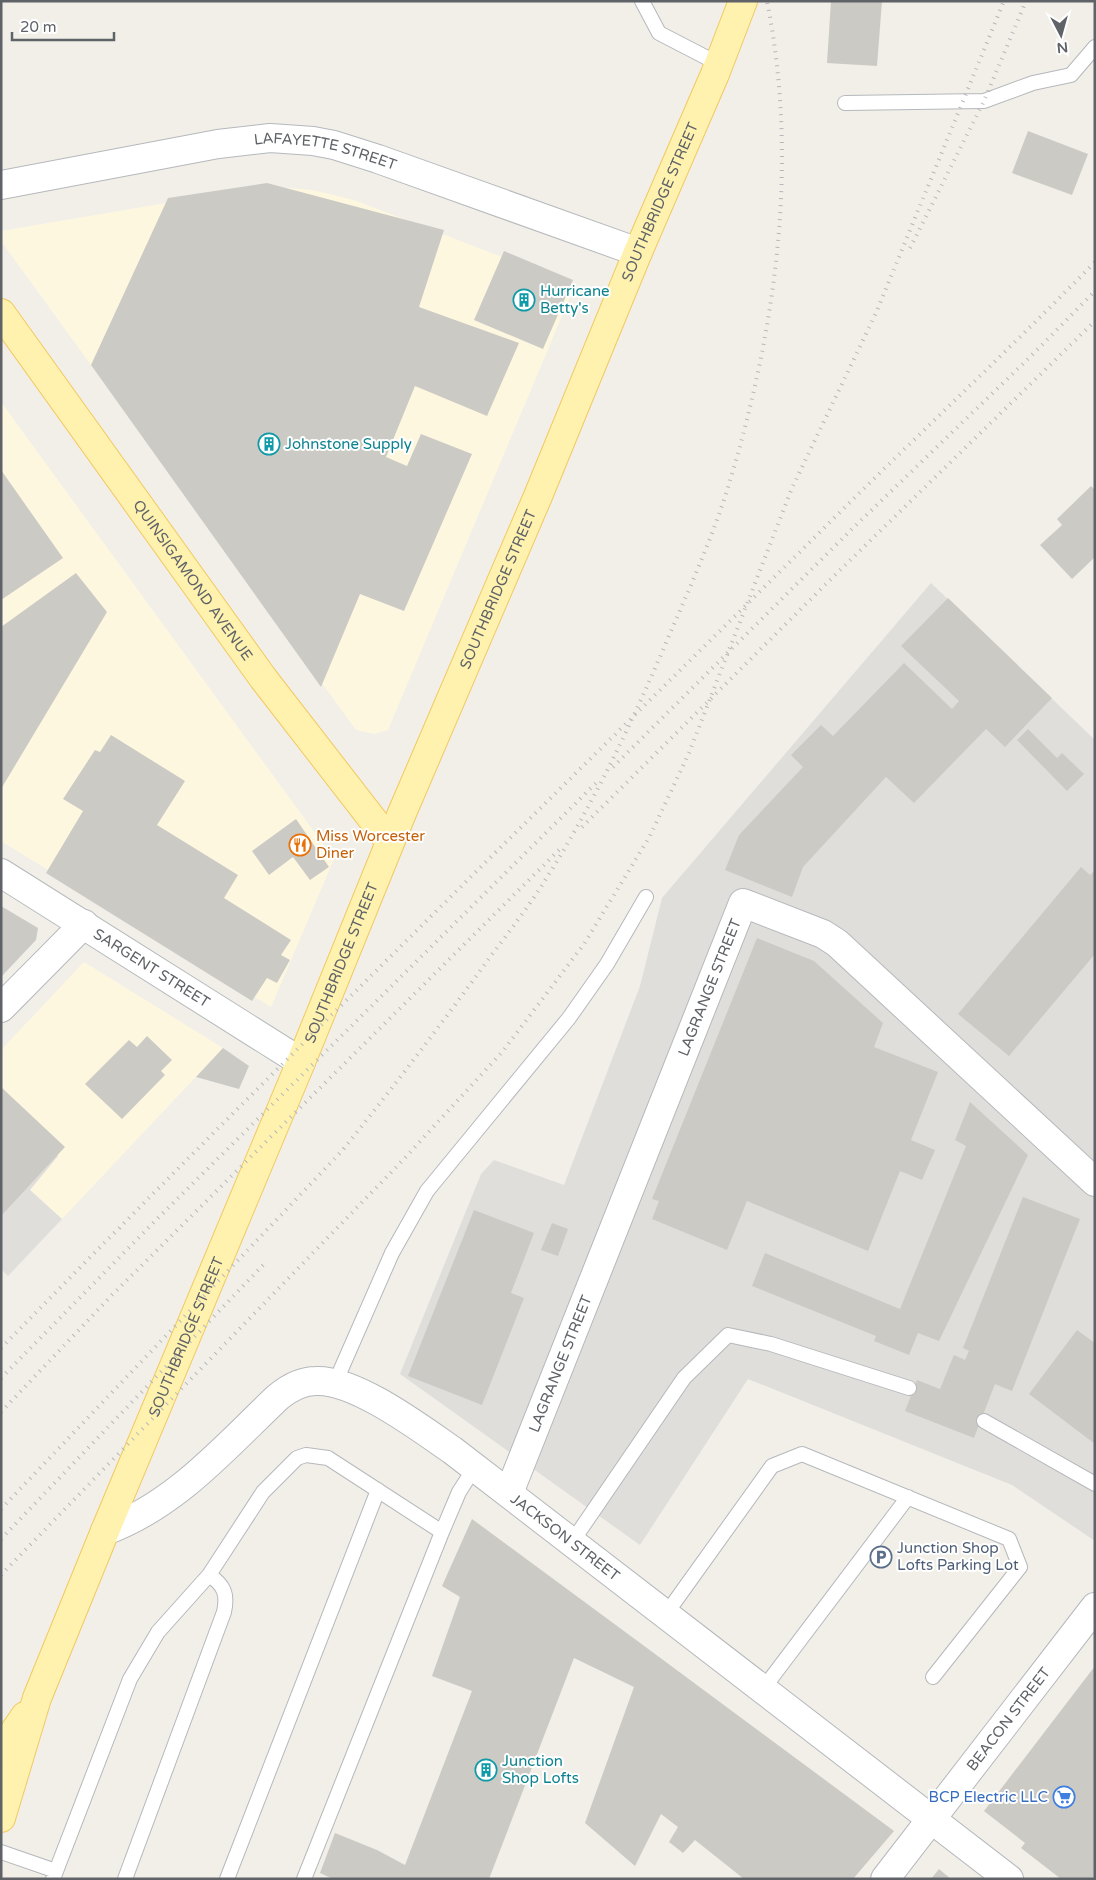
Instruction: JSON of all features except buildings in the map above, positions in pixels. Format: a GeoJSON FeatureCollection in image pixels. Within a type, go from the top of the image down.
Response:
{"type":"FeatureCollection","features":[{"type":"Feature","properties":{"kind":"main road","name":"SOUTHBRIDGE STREET"},"geometry":{"type":"LineString","coordinates":[[1,1818],[38,1698],[105,1531],[301,1062],[390,842],[534,505],[638,252],[719,64],[743,1]]}},
{"type":"Feature","properties":{"kind":"main road","name":"QUINSIGAMOND AVENUE"},"geometry":{"type":"LineString","coordinates":[[1,313],[263,678],[390,842]]}},
{"type":"Feature","properties":{"kind":"main road"},"geometry":{"type":"LineString","coordinates":[[1,1751],[38,1698]]}},
{"type":"Feature","properties":{"kind":"street","name":"LAFAYETTE STREET"},"geometry":{"type":"LineString","coordinates":[[1,185],[218,144],[270,138],[312,141],[334,145],[378,159],[638,252]]}},
{"type":"Feature","properties":{"kind":"street","name":"SARGENT STREET"},"geometry":{"type":"LineString","coordinates":[[1,873],[301,1062]]}},
{"type":"Feature","properties":{"kind":"street","name":"LAGRANGE STREET"},"geometry":{"type":"LineString","coordinates":[[509,1493],[743,904],[823,934],[837,943],[1095,1182]]}},
{"type":"Feature","properties":{"kind":"street"},"geometry":{"type":"LineString","coordinates":[[1,1008],[84,924]]}},
{"type":"Feature","properties":{"kind":"street","name":"JACKSON STREET"},"geometry":{"type":"LineString","coordinates":[[105,1531],[140,1516],[172,1495],[286,1391],[314,1381],[335,1383],[371,1399],[401,1416],[475,1467],[1009,1879]]}},
{"type":"Feature","properties":{"kind":"street","name":"BEACON STREET"},"geometry":{"type":"LineString","coordinates":[[885,1879],[1095,1607]]}},
{"type":"Feature","properties":{"kind":"lane"},"geometry":{"type":"LineString","coordinates":[[642,1],[659,33],[719,64]]}},
{"type":"Feature","properties":{"kind":"lane"},"geometry":{"type":"LineString","coordinates":[[845,102],[984,100],[1033,83],[1071,75],[1095,47]]}},
{"type":"Feature","properties":{"kind":"lane"},"geometry":{"type":"LineString","coordinates":[[335,1383],[392,1254],[427,1191],[569,1018],[607,964],[646,896]]}},
{"type":"Feature","properties":{"kind":"lane"},"geometry":{"type":"LineString","coordinates":[[572,1542],[684,1378],[728,1335],[771,1344],[909,1388]]}},
{"type":"Feature","properties":{"kind":"lane"},"geometry":{"type":"LineString","coordinates":[[984,1421],[1095,1484]]}},
{"type":"Feature","properties":{"kind":"lane"},"geometry":{"type":"LineString","coordinates":[[666,1614],[772,1466],[802,1454],[1009,1539],[1020,1567],[934,1677]]}},
{"type":"Feature","properties":{"kind":"lane"},"geometry":{"type":"LineString","coordinates":[[1,1852],[55,1875],[130,1679],[158,1632],[209,1575],[263,1492],[297,1458],[306,1455],[328,1458],[442,1532]]}},
{"type":"Feature","properties":{"kind":"lane"},"geometry":{"type":"LineString","coordinates":[[304,1879],[442,1532],[459,1492],[475,1467]]}},
{"type":"Feature","properties":{"kind":"lane"},"geometry":{"type":"LineString","coordinates":[[227,1879],[378,1490]]}},
{"type":"Feature","properties":{"kind":"lane"},"geometry":{"type":"LineString","coordinates":[[763,1689],[908,1497]]}},
{"type":"Feature","properties":{"kind":"lane"},"geometry":{"type":"LineString","coordinates":[[125,1879],[224,1612],[225,1590],[218,1581],[209,1575]]}},
{"type":"Feature","properties":{"kind":"shaded area","name":"Johnstone Supply"},"geometry":{"type":"Polygon","coordinates":[[[266,186],[312,190],[354,200],[575,285],[388,730],[374,734],[356,730],[1,241],[1,231],[266,186]]]}},
{"type":"Feature","properties":{"kind":"shaded area"},"geometry":{"type":"Polygon","coordinates":[[[1,402],[334,859],[271,1007],[1,841],[1,402]]]}},
{"type":"Feature","properties":{"kind":"shaded area"},"geometry":{"type":"Polygon","coordinates":[[[931,583],[1095,740],[1095,1541],[1012,1485],[748,1379],[640,1545],[400,1374],[481,1174],[494,1160],[564,1185],[640,986],[662,898],[931,583]]]}},
{"type":"Feature","properties":{"kind":"shaded area"},"geometry":{"type":"Polygon","coordinates":[[[84,962],[223,1048],[62,1219],[30,1190],[44,1145],[1,1102],[1,1050],[84,962]]]}},
{"type":"Feature","properties":{"kind":"shaded area"},"geometry":{"type":"Polygon","coordinates":[[[1,1102],[58,1156],[30,1190],[62,1219],[8,1276],[1,1269],[1,1102]]]}},
{"type":"Feature","properties":{"kind":"railway"},"geometry":{"type":"LineString","coordinates":[[1,1509],[341,1152],[427,1042],[528,906],[562,853],[611,763],[691,586],[712,533],[743,437],[757,375],[769,314],[777,251],[781,189],[781,126],[777,63],[767,1]]}},
{"type":"Feature","properties":{"kind":"railway"},"geometry":{"type":"LineString","coordinates":[[1,1575],[403,1160],[503,1051],[584,944],[650,836],[689,753],[792,488],[876,313],[1004,1]]}},
{"type":"Feature","properties":{"kind":"railway"},"geometry":{"type":"LineString","coordinates":[[910,248],[984,101],[1026,1]]}},
{"type":"Feature","properties":{"kind":"railway"},"geometry":{"type":"LineString","coordinates":[[1,1348],[408,939],[1095,262]]}},
{"type":"Feature","properties":{"kind":"railway"},"geometry":{"type":"LineString","coordinates":[[613,767],[1095,291]]}},
{"type":"Feature","properties":{"kind":"railway"},"geometry":{"type":"LineString","coordinates":[[582,827],[834,576],[1095,321]]}},
{"type":"Feature","properties":{"kind":"railway"},"geometry":{"type":"LineString","coordinates":[[1,1378],[149,1227],[598,781]]}},
{"type":"Feature","properties":{"kind":"railway"},"geometry":{"type":"LineString","coordinates":[[1,1412],[113,1294],[559,850]]}},
{"type":"Feature","properties":{"kind":"railway"},"geometry":{"type":"LineString","coordinates":[[1,1539],[267,1261]]}},
{"type":"Feature","properties":{"kind":"place","name":"Hurricane Betty's"},"geometry":{"type":"Point","coordinates":[524,300]}},
{"type":"Feature","properties":{"kind":"place","name":"Johnstone Supply"},"geometry":{"type":"Point","coordinates":[269,444]}},
{"type":"Feature","properties":{"kind":"place","name":"Miss Worcester Diner"},"geometry":{"type":"Point","coordinates":[300,845]}},
{"type":"Feature","properties":{"kind":"place","name":"Junction Shop Lofts Parking Lot"},"geometry":{"type":"Point","coordinates":[881,1557]}},
{"type":"Feature","properties":{"kind":"place","name":"Junction Shop Lofts"},"geometry":{"type":"Point","coordinates":[486,1770]}},
{"type":"Feature","properties":{"kind":"place","name":"BCP Electric LLC"},"geometry":{"type":"Point","coordinates":[1064,1797]}}]}
